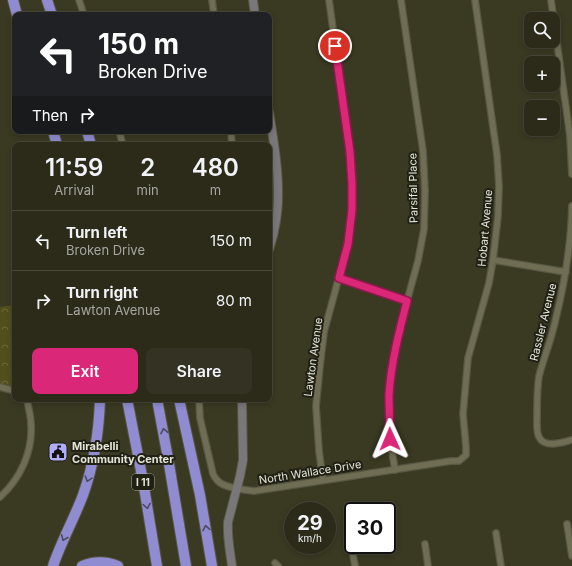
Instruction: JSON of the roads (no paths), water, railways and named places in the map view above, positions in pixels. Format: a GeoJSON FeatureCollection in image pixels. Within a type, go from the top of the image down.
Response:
{"type":"FeatureCollection","features":[{"type":"Feature","properties":{"kind":"highway"},"geometry":{"type":"LineString","coordinates":[[13,0],[16,12]]}},
{"type":"Feature","properties":{"kind":"highway"},"geometry":{"type":"LineString","coordinates":[[47,0],[51,12]]}},
{"type":"Feature","properties":{"kind":"highway"},"geometry":{"type":"LineString","coordinates":[[53,566],[81,500],[88,478],[97,438],[100,402]]}},
{"type":"Feature","properties":{"kind":"highway","name":"I 11"},"geometry":{"type":"LineString","coordinates":[[128,402],[143,481],[157,566]]}},
{"type":"Feature","properties":{"kind":"highway"},"geometry":{"type":"LineString","coordinates":[[158,402],[170,464],[186,566]]}},
{"type":"Feature","properties":{"kind":"highway"},"geometry":{"type":"LineString","coordinates":[[180,402],[200,495],[212,566]]}},
{"type":"Feature","properties":{"kind":"highway"},"geometry":{"type":"LineString","coordinates":[[82,566],[98,562],[118,566]]}},
{"type":"Feature","properties":{"kind":"street"},"geometry":{"type":"LineString","coordinates":[[79,0],[83,12]]}},
{"type":"Feature","properties":{"kind":"street"},"geometry":{"type":"LineString","coordinates":[[212,0],[214,12]]}},
{"type":"Feature","properties":{"kind":"street"},"geometry":{"type":"LineString","coordinates":[[253,0],[255,12]]}},
{"type":"Feature","properties":{"kind":"street","name":"Lawton Avenue"},"geometry":{"type":"LineString","coordinates":[[323,480],[319,451],[316,406],[320,366],[324,332],[348,244],[352,210],[350,152],[329,0]]}},
{"type":"Feature","properties":{"kind":"street","name":"Parsifal Place"},"geometry":{"type":"LineString","coordinates":[[395,470],[390,439],[389,396],[399,330],[418,260],[424,229],[425,192],[423,151],[402,0]]}},
{"type":"Feature","properties":{"kind":"street","name":"Hobart Avenue"},"geometry":{"type":"LineString","coordinates":[[466,455],[463,414],[468,358],[489,283],[498,216],[499,186],[497,155],[475,0]]}},
{"type":"Feature","properties":{"kind":"street"},"geometry":{"type":"LineString","coordinates":[[551,0],[570,136],[572,174]]}},
{"type":"Feature","properties":{"kind":"street"},"geometry":{"type":"LineString","coordinates":[[272,134],[278,190],[277,214],[272,240]]}},
{"type":"Feature","properties":{"kind":"street","name":"Rassler Avenue"},"geometry":{"type":"LineString","coordinates":[[572,206],[571,234],[566,272],[556,319],[539,376],[537,393],[537,430],[539,437],[542,441],[549,445],[572,440]]}},
{"type":"Feature","properties":{"kind":"street"},"geometry":{"type":"LineString","coordinates":[[493,260],[566,272]]}},
{"type":"Feature","properties":{"kind":"street"},"geometry":{"type":"LineString","coordinates":[[339,278],[407,301]]}},
{"type":"Feature","properties":{"kind":"street"},"geometry":{"type":"LineString","coordinates":[[0,387],[12,390]]}},
{"type":"Feature","properties":{"kind":"street"},"geometry":{"type":"LineString","coordinates":[[0,496],[10,488],[18,476],[28,452],[31,435],[31,423],[28,402]]}},
{"type":"Feature","properties":{"kind":"street","name":"North Wallace Drive"},"geometry":{"type":"LineString","coordinates":[[199,402],[200,418],[213,474],[217,481],[236,488],[254,491],[459,461],[466,455]]}},
{"type":"Feature","properties":{"kind":"street"},"geometry":{"type":"LineString","coordinates":[[232,566],[228,541],[228,522],[243,460],[242,402]]}},
{"type":"Feature","properties":{"kind":"street"},"geometry":{"type":"LineString","coordinates":[[567,524],[572,556]]}},
{"type":"Feature","properties":{"kind":"street"},"geometry":{"type":"LineString","coordinates":[[496,533],[501,566]]}},
{"type":"Feature","properties":{"kind":"street"},"geometry":{"type":"LineString","coordinates":[[425,544],[428,566]]}},
{"type":"Feature","properties":{"kind":"street"},"geometry":{"type":"LineString","coordinates":[[353,555],[355,566]]}},
{"type":"Feature","properties":{"kind":"place","name":"Mirabelli Community Center"},"geometry":{"type":"Point","coordinates":[58,452]}}]}
